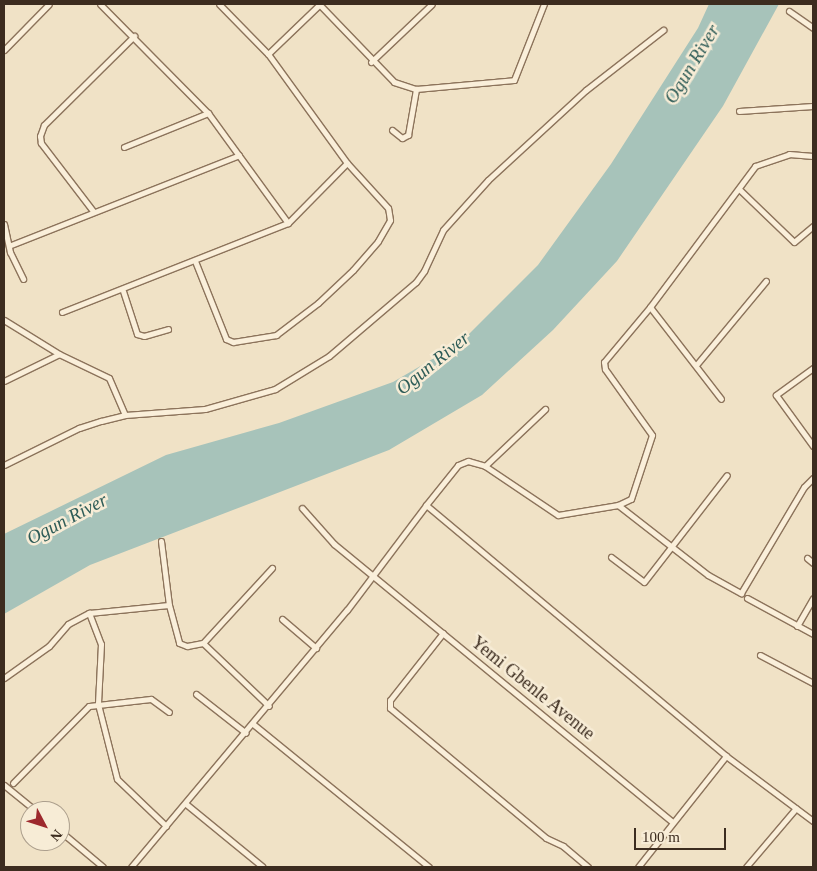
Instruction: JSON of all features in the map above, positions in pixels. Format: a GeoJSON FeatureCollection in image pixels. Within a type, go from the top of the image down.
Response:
{"type":"FeatureCollection","features":[{"type":"Feature","properties":{"kind":"street"},"geometry":{"type":"LineString","coordinates":[[4,50],[49,4]]}},
{"type":"Feature","properties":{"kind":"street"},"geometry":{"type":"LineString","coordinates":[[100,4],[134,36],[208,113],[288,223]]}},
{"type":"Feature","properties":{"kind":"street"},"geometry":{"type":"LineString","coordinates":[[195,260],[226,339],[233,342],[276,335],[353,270],[378,241],[390,220],[388,208],[347,163],[268,54],[219,4]]}},
{"type":"Feature","properties":{"kind":"street"},"geometry":{"type":"LineString","coordinates":[[268,54],[319,4],[371,62],[394,82],[416,89],[514,80],[544,4]]}},
{"type":"Feature","properties":{"kind":"street"},"geometry":{"type":"LineString","coordinates":[[371,62],[432,4]]}},
{"type":"Feature","properties":{"kind":"street"},"geometry":{"type":"LineString","coordinates":[[790,11],[813,28]]}},
{"type":"Feature","properties":{"kind":"street"},"geometry":{"type":"LineString","coordinates":[[4,465],[79,428],[125,415],[224,405],[275,389],[329,356],[416,282],[424,271],[443,230],[488,180],[586,90],[662,30]]}},
{"type":"Feature","properties":{"kind":"street"},"geometry":{"type":"LineString","coordinates":[[93,212],[41,143],[40,136],[44,125],[134,36]]}},
{"type":"Feature","properties":{"kind":"street"},"geometry":{"type":"LineString","coordinates":[[392,130],[402,138],[408,135],[416,89]]}},
{"type":"Feature","properties":{"kind":"street"},"geometry":{"type":"LineString","coordinates":[[739,111],[813,106]]}},
{"type":"Feature","properties":{"kind":"street"},"geometry":{"type":"LineString","coordinates":[[124,147],[208,113]]}},
{"type":"Feature","properties":{"kind":"street"},"geometry":{"type":"LineString","coordinates":[[131,867],[269,706],[374,576],[426,506],[462,462],[485,466],[558,515],[628,502],[634,495],[652,435],[605,369],[604,362],[650,307],[759,162],[789,154],[813,156]]}},
{"type":"Feature","properties":{"kind":"street"},"geometry":{"type":"LineString","coordinates":[[11,245],[239,155]]}},
{"type":"Feature","properties":{"kind":"street"},"geometry":{"type":"LineString","coordinates":[[62,312],[123,291],[288,223],[347,163]]}},
{"type":"Feature","properties":{"kind":"street"},"geometry":{"type":"LineString","coordinates":[[739,189],[790,241],[796,242],[813,226]]}},
{"type":"Feature","properties":{"kind":"street"},"geometry":{"type":"LineString","coordinates":[[4,224],[11,245],[10,252],[23,279]]}},
{"type":"Feature","properties":{"kind":"street"},"geometry":{"type":"LineString","coordinates":[[697,364],[766,281]]}},
{"type":"Feature","properties":{"kind":"street"},"geometry":{"type":"LineString","coordinates":[[123,291],[137,334],[144,336],[168,329]]}},
{"type":"Feature","properties":{"kind":"street"},"geometry":{"type":"LineString","coordinates":[[650,307],[697,364],[721,400]]}},
{"type":"Feature","properties":{"kind":"street"},"geometry":{"type":"LineString","coordinates":[[4,320],[59,354],[109,378],[125,415]]}},
{"type":"Feature","properties":{"kind":"street"},"geometry":{"type":"LineString","coordinates":[[4,381],[59,354]]}},
{"type":"Feature","properties":{"kind":"street"},"geometry":{"type":"LineString","coordinates":[[813,368],[776,395],[813,446]]}},
{"type":"Feature","properties":{"kind":"street"},"geometry":{"type":"LineString","coordinates":[[485,466],[545,408]]}},
{"type":"Feature","properties":{"kind":"street"},"geometry":{"type":"LineString","coordinates":[[611,556],[643,582],[727,475]]}},
{"type":"Feature","properties":{"kind":"street"},"geometry":{"type":"LineString","coordinates":[[618,505],[708,575],[741,593],[804,487],[813,478]]}},
{"type":"Feature","properties":{"kind":"street"},"geometry":{"type":"LineString","coordinates":[[426,506],[726,756],[813,821]]}},
{"type":"Feature","properties":{"kind":"street","name":"Yemi Gbenle Avenue"},"geometry":{"type":"LineString","coordinates":[[302,508],[324,535],[674,822]]}},
{"type":"Feature","properties":{"kind":"street"},"geometry":{"type":"LineString","coordinates":[[160,541],[169,605],[181,644],[203,643],[272,568]]}},
{"type":"Feature","properties":{"kind":"street"},"geometry":{"type":"LineString","coordinates":[[806,558],[813,563]]}},
{"type":"Feature","properties":{"kind":"street"},"geometry":{"type":"LineString","coordinates":[[748,598],[813,634]]}},
{"type":"Feature","properties":{"kind":"street"},"geometry":{"type":"LineString","coordinates":[[797,626],[813,598]]}},
{"type":"Feature","properties":{"kind":"street"},"geometry":{"type":"LineString","coordinates":[[4,678],[49,646],[68,624],[89,613],[169,605]]}},
{"type":"Feature","properties":{"kind":"street"},"geometry":{"type":"LineString","coordinates":[[89,613],[101,644],[98,704],[116,779],[166,826]]}},
{"type":"Feature","properties":{"kind":"street"},"geometry":{"type":"LineString","coordinates":[[282,619],[316,648]]}},
{"type":"Feature","properties":{"kind":"street"},"geometry":{"type":"LineString","coordinates":[[443,633],[390,700],[390,708],[546,838],[562,846],[588,867]]}},
{"type":"Feature","properties":{"kind":"street"},"geometry":{"type":"LineString","coordinates":[[203,643],[269,706]]}},
{"type":"Feature","properties":{"kind":"street"},"geometry":{"type":"LineString","coordinates":[[760,655],[813,683]]}},
{"type":"Feature","properties":{"kind":"street"},"geometry":{"type":"LineString","coordinates":[[196,694],[246,733]]}},
{"type":"Feature","properties":{"kind":"street"},"geometry":{"type":"LineString","coordinates":[[13,783],[80,714],[98,704],[151,699],[169,712]]}},
{"type":"Feature","properties":{"kind":"street"},"geometry":{"type":"LineString","coordinates":[[254,724],[429,867]]}},
{"type":"Feature","properties":{"kind":"street"},"geometry":{"type":"LineString","coordinates":[[638,867],[726,756]]}},
{"type":"Feature","properties":{"kind":"street"},"geometry":{"type":"LineString","coordinates":[[4,785],[24,801]]}},
{"type":"Feature","properties":{"kind":"street"},"geometry":{"type":"LineString","coordinates":[[186,804],[263,867]]}},
{"type":"Feature","properties":{"kind":"street"},"geometry":{"type":"LineString","coordinates":[[746,867],[796,808]]}},
{"type":"Feature","properties":{"kind":"street"},"geometry":{"type":"LineString","coordinates":[[70,839],[103,867]]}},
{"type":"Feature","properties":{"kind":"water","name":"Ogun River"},"geometry":{"type":"Polygon","coordinates":[[[709,4],[779,4],[723,106],[617,261],[553,330],[482,395],[389,450],[90,565],[4,614],[4,534],[166,455],[279,423],[393,382],[460,343],[538,265],[611,164],[698,28],[709,4]]]}}]}
